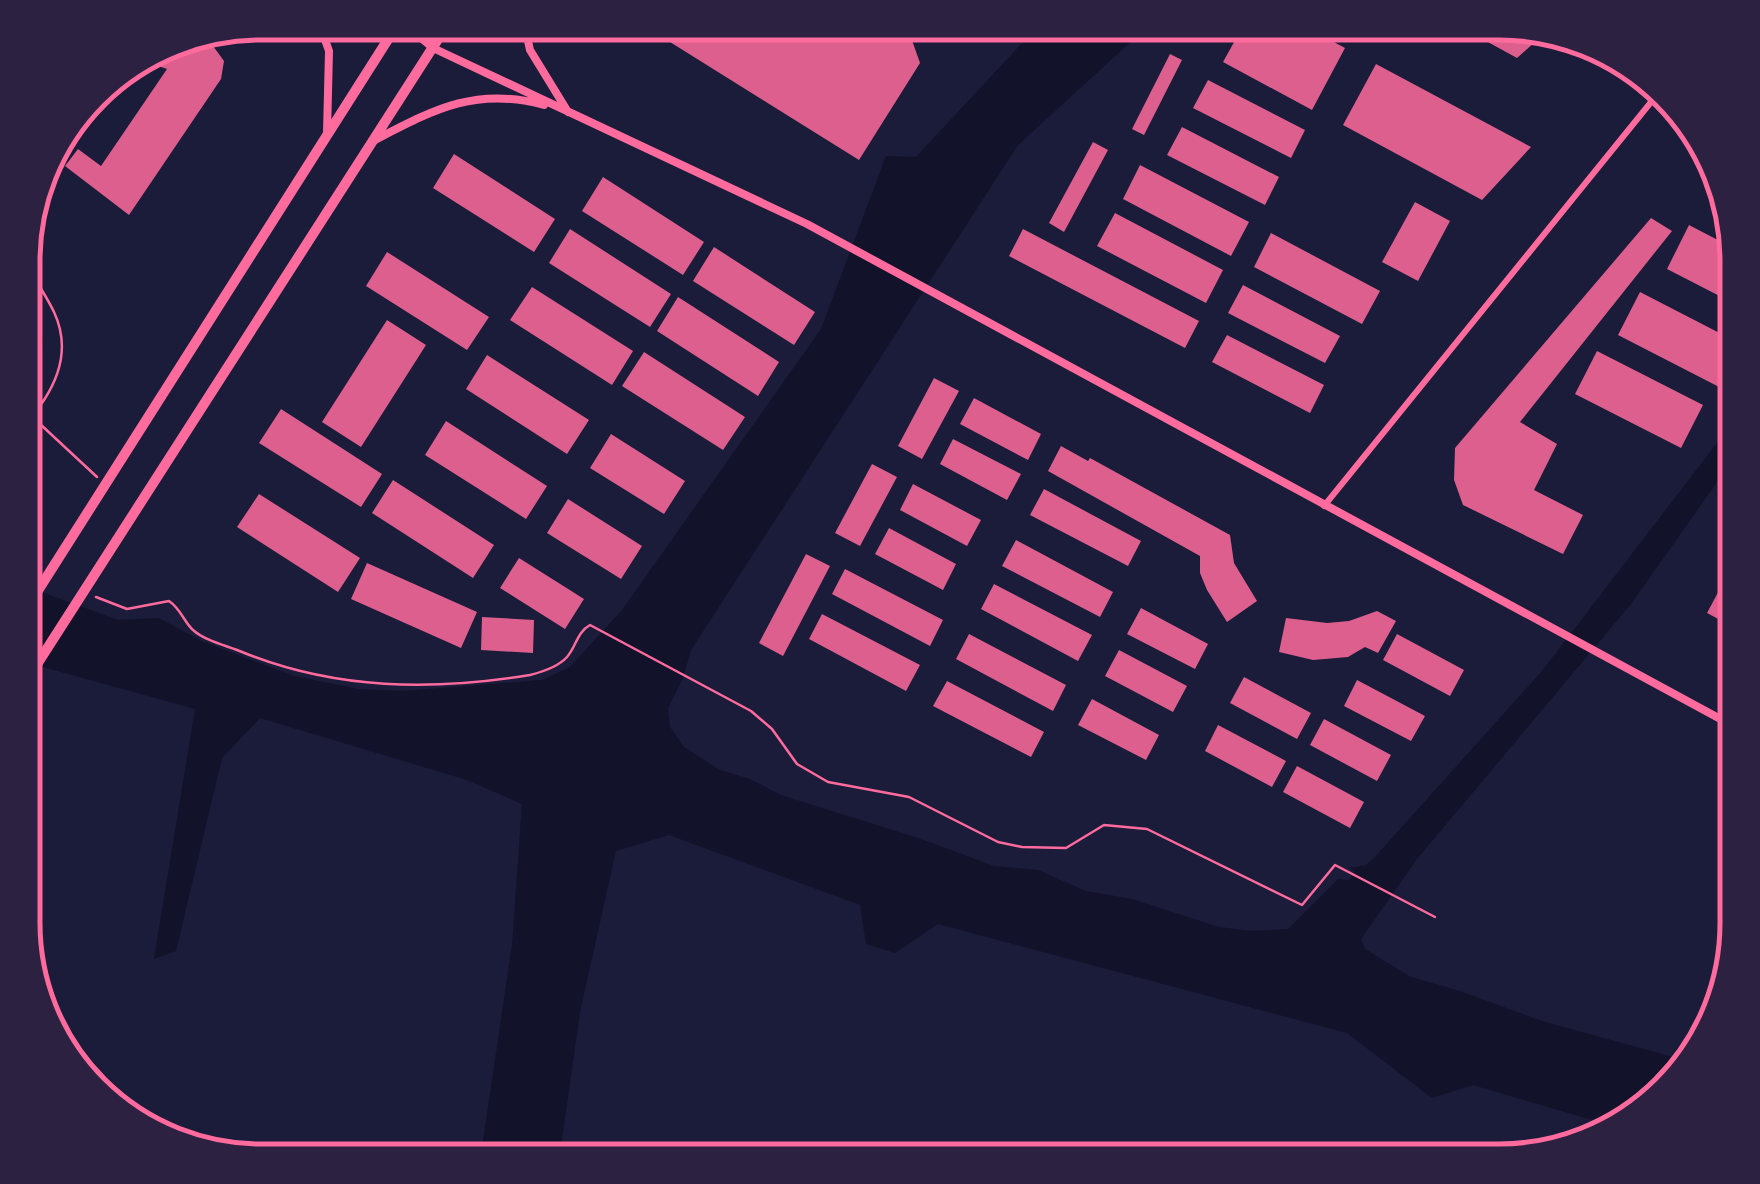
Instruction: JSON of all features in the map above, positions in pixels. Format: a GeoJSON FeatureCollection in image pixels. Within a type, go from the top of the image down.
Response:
{"type":"FeatureCollection","features":[{"type":"Feature","properties":{"kind":"main road"},"geometry":{"type":"LineString","coordinates":[[40,587],[388,40]]}},
{"type":"Feature","properties":{"kind":"main road"},"geometry":{"type":"LineString","coordinates":[[40,659],[438,40]]}},
{"type":"Feature","properties":{"kind":"street"},"geometry":{"type":"LineString","coordinates":[[324,40],[329,51],[327,136]]}},
{"type":"Feature","properties":{"kind":"street"},"geometry":{"type":"LineString","coordinates":[[423,40],[807,224],[1720,719]]}},
{"type":"Feature","properties":{"kind":"street"},"geometry":{"type":"LineString","coordinates":[[528,40],[568,112]]}},
{"type":"Feature","properties":{"kind":"street"},"geometry":{"type":"LineString","coordinates":[[372,142],[420,117],[474,99],[512,96],[568,112]]}},
{"type":"Feature","properties":{"kind":"street"},"geometry":{"type":"LineString","coordinates":[[1323,506],[1651,101]]}},
{"type":"Feature","properties":{"kind":"path"},"geometry":{"type":"LineString","coordinates":[[40,286],[54,312],[62,344],[57,380],[40,403]]}},
{"type":"Feature","properties":{"kind":"path"},"geometry":{"type":"LineString","coordinates":[[40,425],[105,485]]}},
{"type":"Feature","properties":{"kind":"path"},"geometry":{"type":"LineString","coordinates":[[93,596],[127,609],[169,601],[192,629],[209,639],[298,673],[356,684],[417,685],[530,676],[568,657],[587,625],[752,711],[772,729],[797,764],[828,782],[909,797],[1010,845],[1066,848],[1104,824],[1147,830],[1302,905],[1334,865],[1435,917]]}},
{"type":"Feature","properties":{"kind":"shaded area"},"geometry":{"type":"Polygon","coordinates":[[[1025,40],[1133,40],[1018,145],[691,650],[668,708],[670,727],[684,747],[720,770],[750,779],[781,795],[994,866],[1038,870],[1086,891],[1132,899],[1219,927],[1251,931],[1288,929],[1338,879],[1349,880],[1355,872],[1349,868],[1366,865],[1374,858],[1542,671],[1720,439],[1720,478],[1631,604],[1417,859],[1361,939],[1365,949],[1411,977],[1542,1021],[1674,1057],[1622,1107],[1596,1121],[1473,1085],[1432,1098],[1347,1033],[938,924],[895,953],[866,944],[860,905],[669,835],[616,851],[580,1012],[561,1144],[483,1144],[512,945],[522,804],[467,780],[260,718],[222,758],[176,951],[154,959],[195,709],[40,666],[40,591],[118,620],[159,618],[201,641],[294,676],[359,689],[403,691],[542,680],[570,667],[622,610],[821,329],[886,156],[916,157],[1025,40]]]}},
{"type":"Feature","properties":{"kind":"building"},"geometry":{"type":"Polygon","coordinates":[[[912,40],[920,63],[859,160],[670,42],[912,40]]]}},
{"type":"Feature","properties":{"kind":"building"},"geometry":{"type":"Polygon","coordinates":[[[1235,40],[1330,40],[1345,48],[1312,110],[1223,62],[1235,40]]]}},
{"type":"Feature","properties":{"kind":"building"},"geometry":{"type":"Polygon","coordinates":[[[1484,40],[1534,43],[1517,58],[1484,40]]]}},
{"type":"Feature","properties":{"kind":"building"},"geometry":{"type":"Polygon","coordinates":[[[213,46],[224,61],[221,79],[129,215],[65,166],[78,149],[101,166],[167,69],[158,66],[213,46]]]}},
{"type":"Feature","properties":{"kind":"building"},"geometry":{"type":"Polygon","coordinates":[[[1170,54],[1182,60],[1144,135],[1132,129],[1170,54]]]}},
{"type":"Feature","properties":{"kind":"building"},"geometry":{"type":"Polygon","coordinates":[[[1376,64],[1531,147],[1482,200],[1343,125],[1376,64]]]}},
{"type":"Feature","properties":{"kind":"building"},"geometry":{"type":"Polygon","coordinates":[[[1208,80],[1305,130],[1291,158],[1193,108],[1208,80]]]}},
{"type":"Feature","properties":{"kind":"building"},"geometry":{"type":"Polygon","coordinates":[[[1182,127],[1279,177],[1265,205],[1167,155],[1182,127]]]}},
{"type":"Feature","properties":{"kind":"building"},"geometry":{"type":"Polygon","coordinates":[[[1093,142],[1108,150],[1064,232],[1049,223],[1093,142]]]}},
{"type":"Feature","properties":{"kind":"building"},"geometry":{"type":"Polygon","coordinates":[[[454,154],[555,219],[534,252],[433,188],[454,154]]]}},
{"type":"Feature","properties":{"kind":"building"},"geometry":{"type":"Polygon","coordinates":[[[1140,165],[1249,222],[1231,256],[1123,199],[1140,165]]]}},
{"type":"Feature","properties":{"kind":"building"},"geometry":{"type":"Polygon","coordinates":[[[603,177],[704,242],[683,275],[582,211],[603,177]]]}},
{"type":"Feature","properties":{"kind":"building"},"geometry":{"type":"Polygon","coordinates":[[[1415,202],[1450,221],[1418,281],[1382,262],[1415,202]]]}},
{"type":"Feature","properties":{"kind":"building"},"geometry":{"type":"Polygon","coordinates":[[[1115,213],[1223,270],[1206,303],[1097,246],[1115,213]]]}},
{"type":"Feature","properties":{"kind":"building"},"geometry":{"type":"Polygon","coordinates":[[[1651,218],[1672,231],[1520,422],[1557,444],[1534,490],[1583,515],[1563,554],[1463,505],[1454,480],[1455,448],[1651,218]]]}},
{"type":"Feature","properties":{"kind":"building"},"geometry":{"type":"Polygon","coordinates":[[[1689,225],[1719,241],[1720,296],[1667,269],[1689,225]]]}},
{"type":"Feature","properties":{"kind":"building"},"geometry":{"type":"Polygon","coordinates":[[[570,229],[671,294],[650,327],[549,263],[570,229]]]}},
{"type":"Feature","properties":{"kind":"building"},"geometry":{"type":"Polygon","coordinates":[[[1023,229],[1199,321],[1185,348],[1009,256],[1023,229]]]}},
{"type":"Feature","properties":{"kind":"building"},"geometry":{"type":"Polygon","coordinates":[[[1271,233],[1380,291],[1362,324],[1254,267],[1271,233]]]}},
{"type":"Feature","properties":{"kind":"building"},"geometry":{"type":"Polygon","coordinates":[[[714,247],[815,312],[794,345],[693,281],[714,247]]]}},
{"type":"Feature","properties":{"kind":"building"},"geometry":{"type":"Polygon","coordinates":[[[387,252],[489,317],[467,350],[366,286],[387,252]]]}},
{"type":"Feature","properties":{"kind":"building"},"geometry":{"type":"Polygon","coordinates":[[[1243,285],[1340,336],[1325,363],[1228,313],[1243,285]]]}},
{"type":"Feature","properties":{"kind":"building"},"geometry":{"type":"Polygon","coordinates":[[[532,287],[633,351],[612,385],[510,320],[532,287]]]}},
{"type":"Feature","properties":{"kind":"building"},"geometry":{"type":"Polygon","coordinates":[[[1640,292],[1720,333],[1720,387],[1618,335],[1640,292]]]}},
{"type":"Feature","properties":{"kind":"building"},"geometry":{"type":"Polygon","coordinates":[[[678,297],[779,362],[758,396],[657,331],[678,297]]]}},
{"type":"Feature","properties":{"kind":"building"},"geometry":{"type":"Polygon","coordinates":[[[387,320],[426,345],[361,447],[322,422],[387,320]]]}},
{"type":"Feature","properties":{"kind":"building"},"geometry":{"type":"Polygon","coordinates":[[[1227,335],[1324,385],[1310,413],[1212,362],[1227,335]]]}},
{"type":"Feature","properties":{"kind":"building"},"geometry":{"type":"Polygon","coordinates":[[[1597,351],[1703,405],[1681,448],[1575,394],[1597,351]]]}},
{"type":"Feature","properties":{"kind":"building"},"geometry":{"type":"Polygon","coordinates":[[[644,352],[745,417],[723,450],[622,386],[644,352]]]}},
{"type":"Feature","properties":{"kind":"building"},"geometry":{"type":"Polygon","coordinates":[[[487,355],[589,420],[567,454],[466,389],[487,355]]]}},
{"type":"Feature","properties":{"kind":"building"},"geometry":{"type":"Polygon","coordinates":[[[934,378],[959,391],[922,459],[898,446],[934,378]]]}},
{"type":"Feature","properties":{"kind":"building"},"geometry":{"type":"Polygon","coordinates":[[[974,398],[1041,434],[1028,460],[960,424],[974,398]]]}},
{"type":"Feature","properties":{"kind":"building"},"geometry":{"type":"Polygon","coordinates":[[[281,409],[382,474],[361,507],[259,443],[281,409]]]}},
{"type":"Feature","properties":{"kind":"building"},"geometry":{"type":"Polygon","coordinates":[[[446,421],[547,486],[526,519],[425,455],[446,421]]]}},
{"type":"Feature","properties":{"kind":"building"},"geometry":{"type":"Polygon","coordinates":[[[611,434],[685,481],[664,514],[590,468],[611,434]]]}},
{"type":"Feature","properties":{"kind":"building"},"geometry":{"type":"Polygon","coordinates":[[[953,439],[1021,474],[1007,500],[940,464],[953,439]]]}},
{"type":"Feature","properties":{"kind":"building"},"geometry":{"type":"Polygon","coordinates":[[[1061,446],[1230,535],[1234,563],[1257,601],[1227,622],[1200,573],[1200,556],[1048,471],[1061,446]]]}},
{"type":"Feature","properties":{"kind":"building"},"geometry":{"type":"Polygon","coordinates":[[[872,464],[897,477],[860,546],[835,533],[872,464]]]}},
{"type":"Feature","properties":{"kind":"building"},"geometry":{"type":"Polygon","coordinates":[[[393,480],[494,545],[473,578],[372,513],[393,480]]]}},
{"type":"Feature","properties":{"kind":"building"},"geometry":{"type":"Polygon","coordinates":[[[913,484],[981,520],[967,546],[900,510],[913,484]]]}},
{"type":"Feature","properties":{"kind":"building"},"geometry":{"type":"Polygon","coordinates":[[[1044,489],[1141,541],[1128,566],[1030,515],[1044,489]]]}},
{"type":"Feature","properties":{"kind":"building"},"geometry":{"type":"Polygon","coordinates":[[[259,494],[360,558],[338,592],[237,527],[259,494]]]}},
{"type":"Feature","properties":{"kind":"building"},"geometry":{"type":"Polygon","coordinates":[[[568,499],[642,546],[621,579],[547,533],[568,499]]]}},
{"type":"Feature","properties":{"kind":"building"},"geometry":{"type":"Polygon","coordinates":[[[889,528],[956,564],[943,590],[875,554],[889,528]]]}},
{"type":"Feature","properties":{"kind":"building"},"geometry":{"type":"Polygon","coordinates":[[[1016,540],[1113,592],[1100,617],[1002,566],[1016,540]]]}},
{"type":"Feature","properties":{"kind":"building"},"geometry":{"type":"Polygon","coordinates":[[[806,554],[830,566],[783,656],[759,643],[806,554]]]}},
{"type":"Feature","properties":{"kind":"building"},"geometry":{"type":"Polygon","coordinates":[[[519,558],[584,599],[565,629],[500,588],[519,558]]]}},
{"type":"Feature","properties":{"kind":"building"},"geometry":{"type":"Polygon","coordinates":[[[367,563],[477,612],[461,648],[351,599],[367,563]]]}},
{"type":"Feature","properties":{"kind":"building"},"geometry":{"type":"Polygon","coordinates":[[[845,569],[943,620],[930,646],[832,594],[845,569]]]}},
{"type":"Feature","properties":{"kind":"building"},"geometry":{"type":"Polygon","coordinates":[[[994,584],[1092,635],[1078,661],[981,609],[994,584]]]}},
{"type":"Feature","properties":{"kind":"building"},"geometry":{"type":"Polygon","coordinates":[[[1720,589],[1720,620],[1707,613],[1720,589]]]}},
{"type":"Feature","properties":{"kind":"building"},"geometry":{"type":"Polygon","coordinates":[[[1141,608],[1208,644],[1195,669],[1127,634],[1141,608]]]}},
{"type":"Feature","properties":{"kind":"building"},"geometry":{"type":"Polygon","coordinates":[[[1377,611],[1396,621],[1378,653],[1365,647],[1348,657],[1313,660],[1279,652],[1286,618],[1327,623],[1349,621],[1377,611]]]}},
{"type":"Feature","properties":{"kind":"building"},"geometry":{"type":"Polygon","coordinates":[[[822,614],[920,665],[906,691],[809,639],[822,614]]]}},
{"type":"Feature","properties":{"kind":"building"},"geometry":{"type":"Polygon","coordinates":[[[482,617],[534,620],[533,653],[481,650],[482,617]]]}},
{"type":"Feature","properties":{"kind":"building"},"geometry":{"type":"Polygon","coordinates":[[[969,634],[1066,685],[1053,711],[956,659],[969,634]]]}},
{"type":"Feature","properties":{"kind":"building"},"geometry":{"type":"Polygon","coordinates":[[[1397,634],[1464,670],[1450,696],[1383,660],[1397,634]]]}},
{"type":"Feature","properties":{"kind":"building"},"geometry":{"type":"Polygon","coordinates":[[[1119,650],[1187,686],[1173,712],[1105,676],[1119,650]]]}},
{"type":"Feature","properties":{"kind":"building"},"geometry":{"type":"Polygon","coordinates":[[[1244,677],[1311,713],[1297,739],[1230,703],[1244,677]]]}},
{"type":"Feature","properties":{"kind":"building"},"geometry":{"type":"Polygon","coordinates":[[[1357,680],[1425,716],[1411,741],[1344,706],[1357,680]]]}},
{"type":"Feature","properties":{"kind":"building"},"geometry":{"type":"Polygon","coordinates":[[[947,681],[1044,732],[1031,757],[933,706],[947,681]]]}},
{"type":"Feature","properties":{"kind":"building"},"geometry":{"type":"Polygon","coordinates":[[[1092,699],[1159,735],[1146,760],[1078,725],[1092,699]]]}},
{"type":"Feature","properties":{"kind":"building"},"geometry":{"type":"Polygon","coordinates":[[[1324,719],[1391,755],[1377,781],[1310,745],[1324,719]]]}},
{"type":"Feature","properties":{"kind":"building"},"geometry":{"type":"Polygon","coordinates":[[[1218,725],[1286,761],[1272,787],[1205,751],[1218,725]]]}},
{"type":"Feature","properties":{"kind":"building"},"geometry":{"type":"Polygon","coordinates":[[[1297,766],[1364,802],[1350,828],[1283,792],[1297,766]]]}}]}
